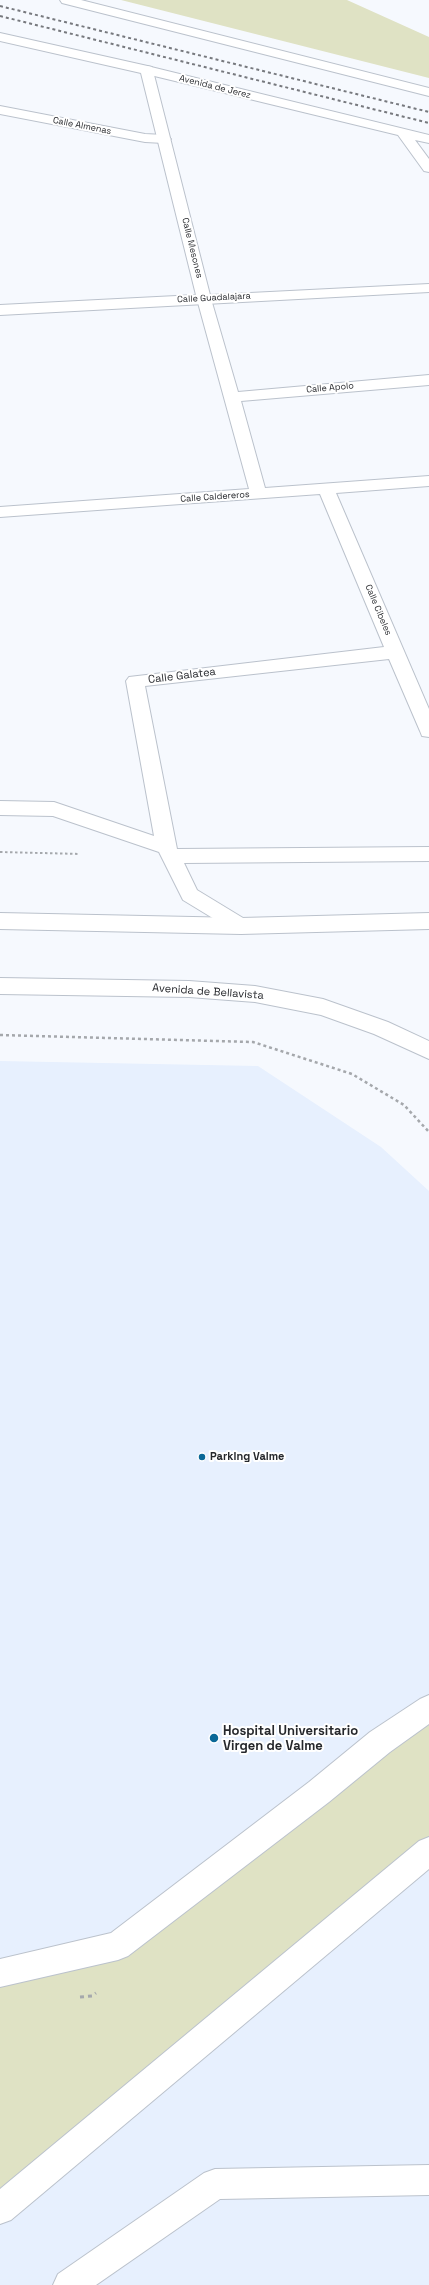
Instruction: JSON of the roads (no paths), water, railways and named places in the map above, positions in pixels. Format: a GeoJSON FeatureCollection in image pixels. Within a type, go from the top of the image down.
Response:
{"type":"FeatureCollection","features":[{"type":"Feature","properties":{"kind":"street"},"geometry":{"type":"LineString","coordinates":[[66,0],[429,92]]}},
{"type":"Feature","properties":{"kind":"street","name":"Avenida de Jerez"},"geometry":{"type":"LineString","coordinates":[[0,37],[148,70],[429,139]]}},
{"type":"Feature","properties":{"kind":"street","name":"Calle Mesones"},"geometry":{"type":"LineString","coordinates":[[148,70],[204,299],[230,397],[259,494]]}},
{"type":"Feature","properties":{"kind":"street","name":"Calle Almenas"},"geometry":{"type":"LineString","coordinates":[[0,110],[145,138],[164,139]]}},
{"type":"Feature","properties":{"kind":"street"},"geometry":{"type":"LineString","coordinates":[[402,132],[429,168]]}},
{"type":"Feature","properties":{"kind":"street","name":"Calle Guadalajara"},"geometry":{"type":"LineString","coordinates":[[0,310],[429,288]]}},
{"type":"Feature","properties":{"kind":"street","name":"Calle Apolo"},"geometry":{"type":"LineString","coordinates":[[230,397],[429,380]]}},
{"type":"Feature","properties":{"kind":"street","name":"Calle Caldereros"},"geometry":{"type":"LineString","coordinates":[[0,512],[429,481]]}},
{"type":"Feature","properties":{"kind":"street","name":"Calle Cibeles"},"geometry":{"type":"LineString","coordinates":[[326,489],[429,731]]}},
{"type":"Feature","properties":{"kind":"street","name":"Calle Galatea"},"geometry":{"type":"LineString","coordinates":[[168,852],[135,681],[396,652]]}},
{"type":"Feature","properties":{"kind":"street"},"geometry":{"type":"LineString","coordinates":[[0,808],[54,809],[168,852],[429,854]]}},
{"type":"Feature","properties":{"kind":"street"},"geometry":{"type":"LineString","coordinates":[[168,852],[190,895],[241,926]]}},
{"type":"Feature","properties":{"kind":"street"},"geometry":{"type":"LineString","coordinates":[[0,921],[241,926],[363,924],[429,921]]}},
{"type":"Feature","properties":{"kind":"street","name":"Avenida de Bellavista"},"geometry":{"type":"LineString","coordinates":[[0,986],[190,988],[255,994],[323,1007],[381,1028],[429,1051]]}},
{"type":"Feature","properties":{"kind":"street"},"geometry":{"type":"LineString","coordinates":[[0,1973],[118,1946],[320,1792],[380,1742],[429,1708]]}},
{"type":"Feature","properties":{"kind":"street"},"geometry":{"type":"LineString","coordinates":[[0,2209],[429,1851]]}},
{"type":"Feature","properties":{"kind":"street"},"geometry":{"type":"LineString","coordinates":[[69,2285],[214,2184],[429,2180]]}},
{"type":"Feature","properties":{"kind":"railway"},"geometry":{"type":"LineString","coordinates":[[0,6],[429,112]]}},
{"type":"Feature","properties":{"kind":"railway"},"geometry":{"type":"LineString","coordinates":[[0,16],[429,123]]}},
{"type":"Feature","properties":{"kind":"place","name":"Parking Valme"},"geometry":{"type":"Point","coordinates":[202,1457]}},
{"type":"Feature","properties":{"kind":"place","name":"Hospital Universitario Virgen de Valme"},"geometry":{"type":"Point","coordinates":[214,1738]}}]}
